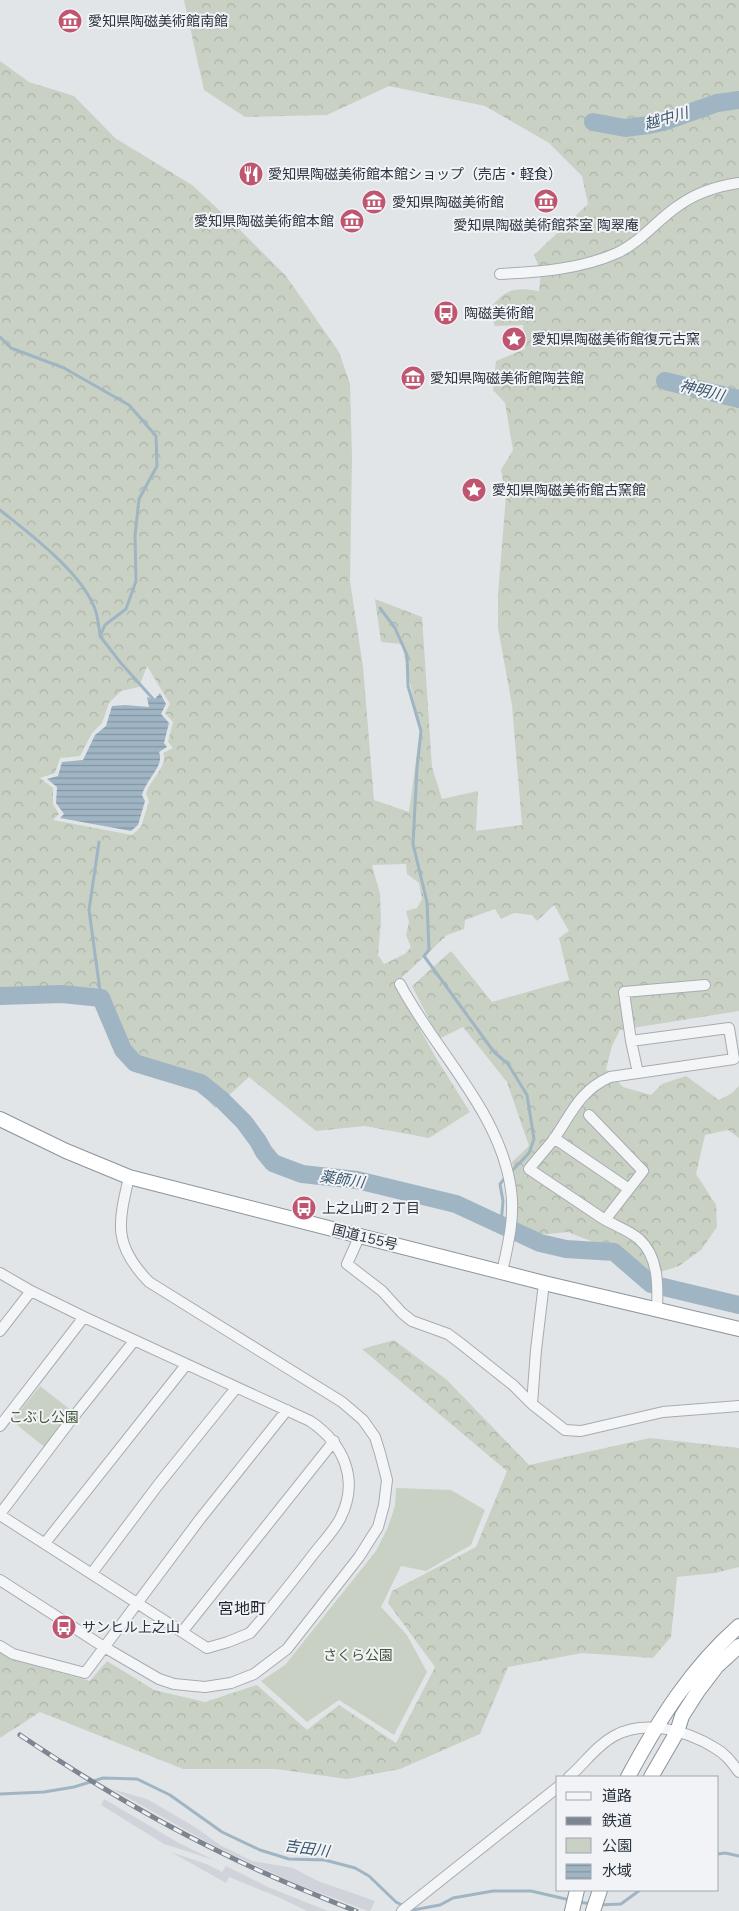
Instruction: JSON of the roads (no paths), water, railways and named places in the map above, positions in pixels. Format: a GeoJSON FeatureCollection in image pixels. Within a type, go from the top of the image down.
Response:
{"type":"FeatureCollection","features":[{"type":"Feature","properties":{"kind":"highway","name":"国道155号"},"geometry":{"type":"LineString","coordinates":[[0,1119],[66,1151],[129,1177],[544,1283],[739,1329]]}},
{"type":"Feature","properties":{"kind":"highway"},"geometry":{"type":"LineString","coordinates":[[629,1776],[655,1726],[675,1696],[697,1669],[739,1626]]}},
{"type":"Feature","properties":{"kind":"highway"},"geometry":{"type":"LineString","coordinates":[[652,1776],[677,1732],[682,1716],[698,1690],[717,1666],[739,1646]]}},
{"type":"Feature","properties":{"kind":"highway"},"geometry":{"type":"LineString","coordinates":[[572,1910],[577,1891]]}},
{"type":"Feature","properties":{"kind":"highway"},"geometry":{"type":"LineString","coordinates":[[594,1911],[599,1892]]}},
{"type":"Feature","properties":{"kind":"street"},"geometry":{"type":"LineString","coordinates":[[500,274],[573,267],[618,252],[639,240],[677,206],[713,189],[739,183]]}},
{"type":"Feature","properties":{"kind":"street"},"geometry":{"type":"LineString","coordinates":[[400,984],[410,1003],[478,1105],[491,1127],[505,1160],[512,1191],[512,1224],[502,1272]]}},
{"type":"Feature","properties":{"kind":"street"},"geometry":{"type":"LineString","coordinates":[[638,1073],[624,992],[705,984]]}},
{"type":"Feature","properties":{"kind":"street"},"geometry":{"type":"LineString","coordinates":[[631,1041],[729,1028],[734,1059],[610,1077],[597,1083],[572,1108],[554,1138],[529,1169],[605,1220],[639,1239],[655,1266],[658,1283],[657,1310]]}},
{"type":"Feature","properties":{"kind":"street"},"geometry":{"type":"LineString","coordinates":[[589,1115],[643,1171],[605,1220]]}},
{"type":"Feature","properties":{"kind":"street"},"geometry":{"type":"LineString","coordinates":[[554,1138],[629,1189]]}},
{"type":"Feature","properties":{"kind":"street"},"geometry":{"type":"LineString","coordinates":[[0,1580],[104,1648],[159,1679],[174,1684],[205,1687],[231,1683],[254,1674],[287,1649],[359,1557],[378,1527],[384,1505],[387,1480],[375,1437],[363,1420],[342,1402],[149,1282],[137,1270],[125,1252],[120,1231],[122,1209],[129,1177]]}},
{"type":"Feature","properties":{"kind":"street"},"geometry":{"type":"LineString","coordinates":[[360,1235],[347,1264],[382,1291],[412,1321],[448,1334],[513,1385],[532,1404],[565,1430],[581,1431],[663,1412],[739,1406]]}},
{"type":"Feature","properties":{"kind":"street"},"geometry":{"type":"LineString","coordinates":[[0,1272],[30,1291],[84,1317],[310,1421],[334,1441],[346,1465],[349,1482],[348,1495],[340,1520],[250,1633],[207,1648],[0,1514],[134,1341]]}},
{"type":"Feature","properties":{"kind":"street"},"geometry":{"type":"LineString","coordinates":[[532,1404],[544,1283]]}},
{"type":"Feature","properties":{"kind":"street"},"geometry":{"type":"LineString","coordinates":[[0,1330],[30,1291]]}},
{"type":"Feature","properties":{"kind":"street"},"geometry":{"type":"LineString","coordinates":[[0,1426],[84,1317]]}},
{"type":"Feature","properties":{"kind":"street"},"geometry":{"type":"LineString","coordinates":[[45,1543],[186,1365]]}},
{"type":"Feature","properties":{"kind":"street"},"geometry":{"type":"LineString","coordinates":[[92,1573],[158,1485],[236,1388]]}},
{"type":"Feature","properties":{"kind":"street"},"geometry":{"type":"LineString","coordinates":[[0,1646],[13,1654],[85,1673],[136,1602],[287,1410]]}},
{"type":"Feature","properties":{"kind":"street"},"geometry":{"type":"LineString","coordinates":[[182,1632],[334,1441]]}},
{"type":"Feature","properties":{"kind":"street"},"geometry":{"type":"LineString","coordinates":[[570,1776],[604,1743],[614,1736],[639,1728],[655,1726],[677,1732],[716,1748],[739,1772]]}},
{"type":"Feature","properties":{"kind":"street"},"geometry":{"type":"LineString","coordinates":[[402,1911],[556,1789]]}},
{"type":"Feature","properties":{"kind":"water"},"geometry":{"type":"Polygon","coordinates":[[[160,693],[166,704],[161,714],[169,723],[164,743],[167,747],[159,752],[160,757],[157,768],[144,789],[142,795],[145,801],[138,825],[131,831],[60,818],[64,814],[56,803],[57,787],[47,779],[58,776],[62,762],[83,760],[95,735],[106,726],[112,706],[149,707],[147,697],[154,700],[160,693]]]}},
{"type":"Feature","properties":{"kind":"waterway","name":"越中川"},"geometry":{"type":"LineString","coordinates":[[593,122],[625,128],[649,125],[717,103],[739,100]]}},
{"type":"Feature","properties":{"kind":"waterway"},"geometry":{"type":"LineString","coordinates":[[0,337],[11,348],[64,368],[129,405],[156,436],[157,466],[139,499],[135,536],[136,581],[126,609],[105,625],[100,636],[154,700]]}},
{"type":"Feature","properties":{"kind":"waterway","name":"神明川"},"geometry":{"type":"LineString","coordinates":[[665,381],[739,399]]}},
{"type":"Feature","properties":{"kind":"waterway"},"geometry":{"type":"LineString","coordinates":[[0,510],[55,556],[80,583],[90,598],[96,612],[100,635]]}},
{"type":"Feature","properties":{"kind":"waterway"},"geometry":{"type":"LineString","coordinates":[[380,608],[395,628],[407,655],[408,686],[421,731],[413,844],[427,902],[429,950],[424,956],[494,1052],[508,1064],[527,1095],[534,1139],[529,1153],[510,1173]]}},
{"type":"Feature","properties":{"kind":"waterway"},"geometry":{"type":"LineString","coordinates":[[99,842],[89,910],[101,998]]}},
{"type":"Feature","properties":{"kind":"waterway","name":"薬師川"},"geometry":{"type":"LineString","coordinates":[[0,996],[62,994],[101,998],[123,1050],[135,1063],[201,1083],[222,1100],[244,1122],[273,1163],[302,1174],[357,1180],[456,1204],[540,1243],[566,1249],[614,1252],[651,1284],[739,1305]]}},
{"type":"Feature","properties":{"kind":"waterway"},"geometry":{"type":"LineString","coordinates":[[501,1224],[503,1201],[500,1184],[505,1178]]}},
{"type":"Feature","properties":{"kind":"waterway","name":"吉田川"},"geometry":{"type":"LineString","coordinates":[[0,1794],[44,1792],[74,1787],[103,1778],[137,1779],[170,1795],[222,1832],[260,1850],[289,1859],[325,1860],[355,1868],[369,1876],[396,1902],[404,1906]]}},
{"type":"Feature","properties":{"kind":"waterway","name":"吉田川"},"geometry":{"type":"LineString","coordinates":[[719,1854],[739,1856]]}},
{"type":"Feature","properties":{"kind":"waterway","name":"吉田川"},"geometry":{"type":"LineString","coordinates":[[410,1908],[413,1910],[440,1905],[453,1898],[493,1891],[531,1891],[570,1900]]}},
{"type":"Feature","properties":{"kind":"waterway","name":"吉田川"},"geometry":{"type":"LineString","coordinates":[[598,1905],[621,1904],[639,1891]]}},
{"type":"Feature","properties":{"kind":"waterway","name":"吉田川"},"geometry":{"type":"LineString","coordinates":[[578,1902],[592,1904]]}},
{"type":"Feature","properties":{"kind":"railway"},"geometry":{"type":"LineString","coordinates":[[20,1735],[118,1797],[194,1839],[270,1876],[356,1911]]}},
{"type":"Feature","properties":{"kind":"place","name":"愛知県陶磁美術館南館"},"geometry":{"type":"Point","coordinates":[70,21]}},
{"type":"Feature","properties":{"kind":"place","name":"愛知県陶磁美術館本館ショップ（売店・軽食）"},"geometry":{"type":"Point","coordinates":[251,174]}},
{"type":"Feature","properties":{"kind":"place","name":"愛知県陶磁美術館茶室 陶翠庵"},"geometry":{"type":"Point","coordinates":[546,201]}},
{"type":"Feature","properties":{"kind":"place","name":"愛知県陶磁美術館"},"geometry":{"type":"Point","coordinates":[374,202]}},
{"type":"Feature","properties":{"kind":"place","name":"愛知県陶磁美術館本館"},"geometry":{"type":"Point","coordinates":[352,221]}},
{"type":"Feature","properties":{"kind":"place","name":"陶磁美術館"},"geometry":{"type":"Point","coordinates":[446,313]}},
{"type":"Feature","properties":{"kind":"place","name":"愛知県陶磁美術館復元古窯"},"geometry":{"type":"Point","coordinates":[514,339]}},
{"type":"Feature","properties":{"kind":"place","name":"愛知県陶磁美術館陶芸館"},"geometry":{"type":"Point","coordinates":[413,378]}},
{"type":"Feature","properties":{"kind":"place","name":"愛知県陶磁美術館古窯館"},"geometry":{"type":"Point","coordinates":[474,490]}},
{"type":"Feature","properties":{"kind":"place","name":"上之山町２丁目"},"geometry":{"type":"Point","coordinates":[304,1208]}},
{"type":"Feature","properties":{"kind":"place","name":"サンヒル上之山"},"geometry":{"type":"Point","coordinates":[64,1627]}},
{"type":"Feature","properties":{"kind":"district","name":"宮地町"},"geometry":{"type":"Point","coordinates":[242,1608]}},
{"type":"Feature","properties":{"kind":"park label","name":"こぶし公園"},"geometry":{"type":"Point","coordinates":[44,1417]}},
{"type":"Feature","properties":{"kind":"park label","name":"さくら公園"},"geometry":{"type":"Point","coordinates":[358,1655]}}]}
